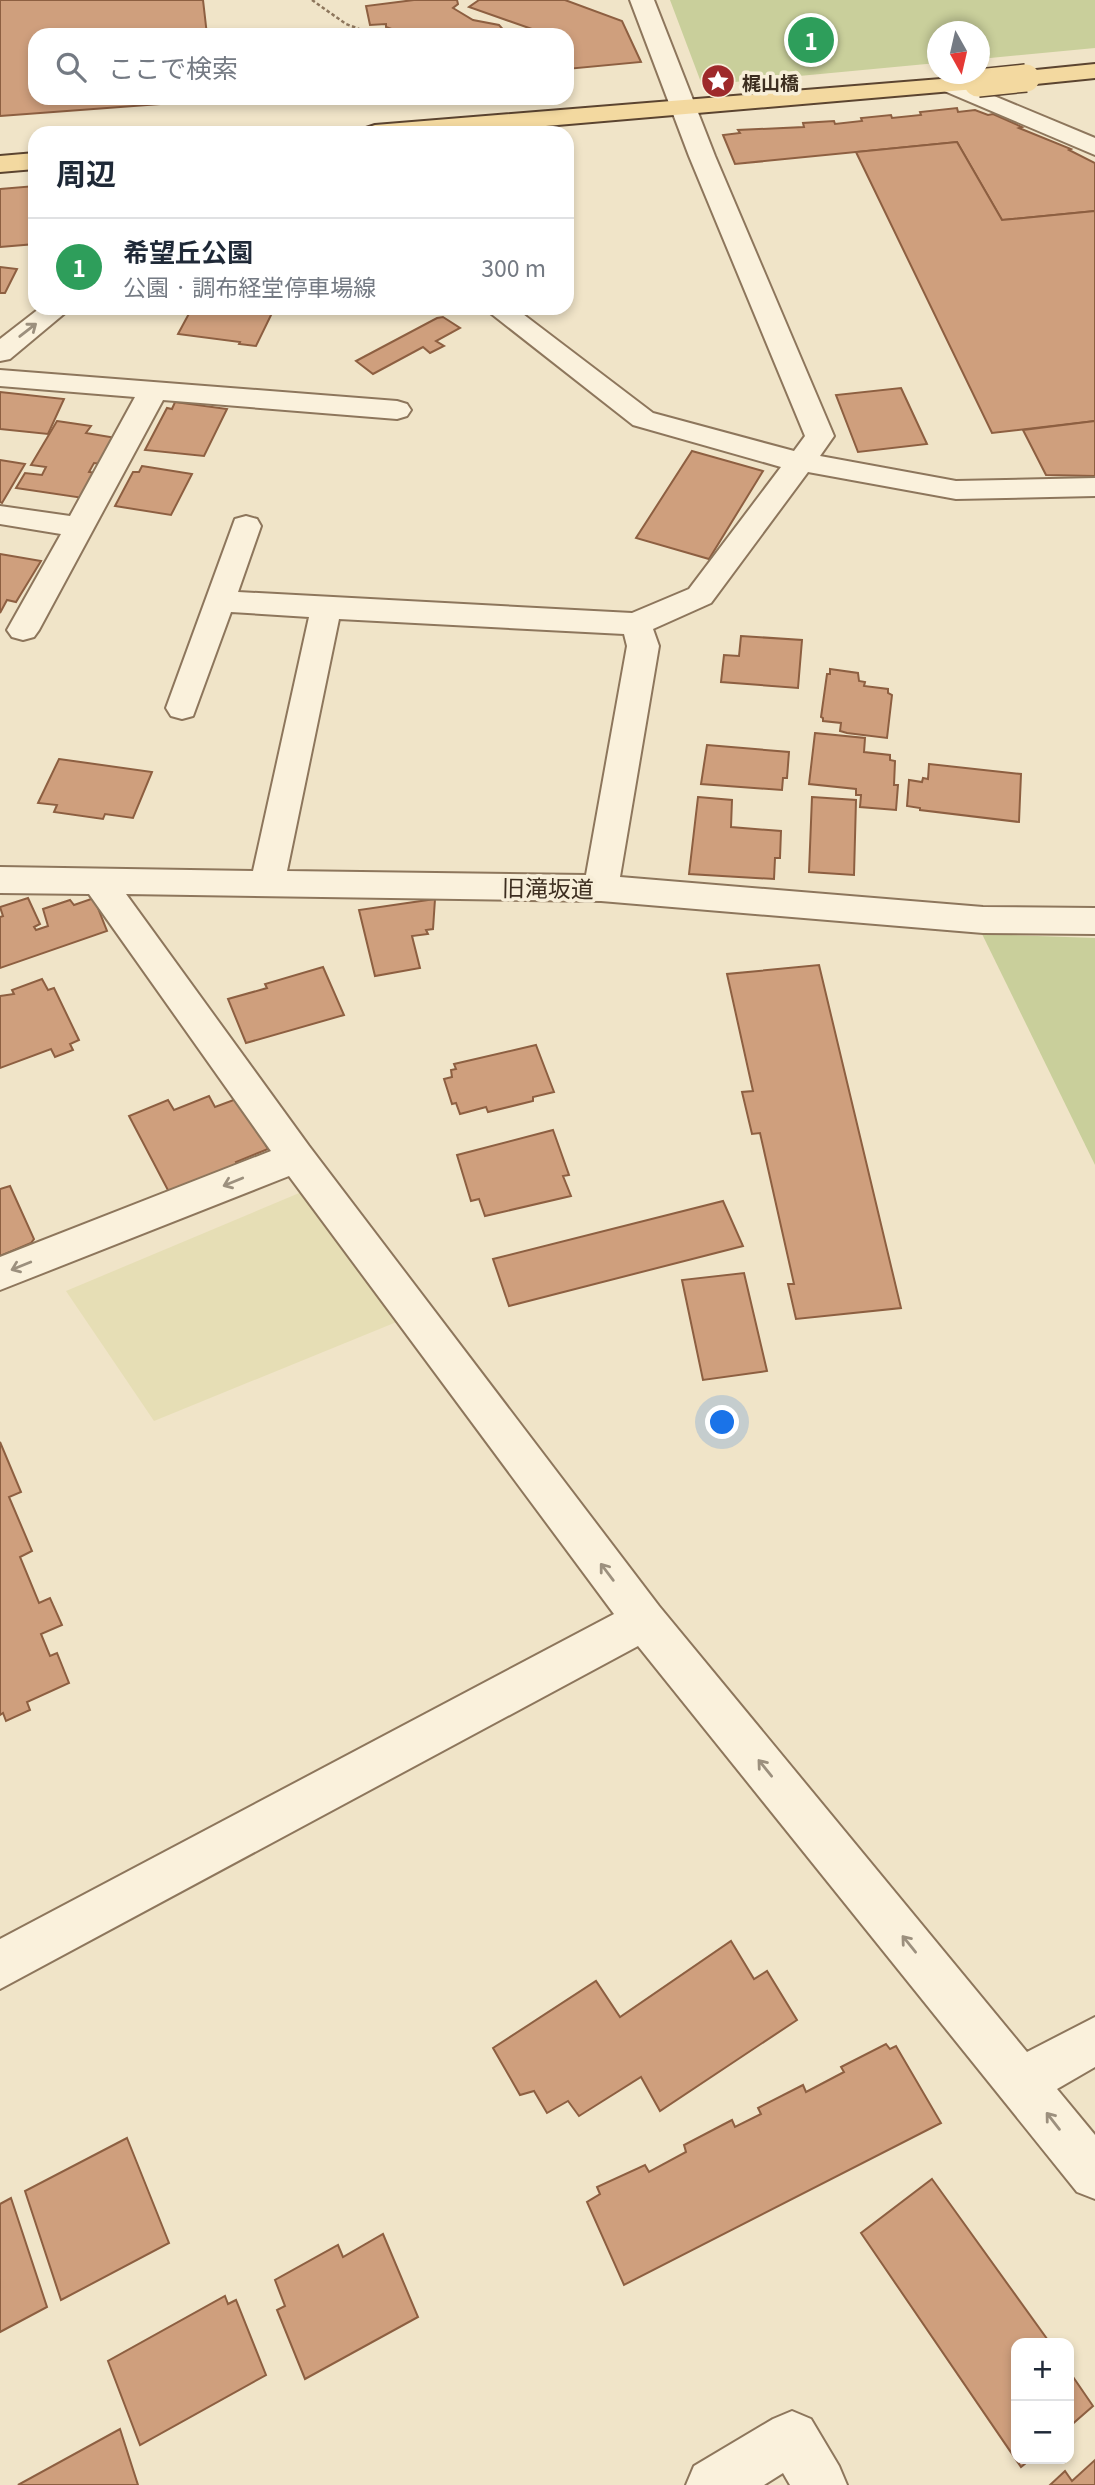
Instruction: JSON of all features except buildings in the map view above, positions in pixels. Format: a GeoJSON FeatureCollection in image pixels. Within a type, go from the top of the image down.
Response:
{"type":"FeatureCollection","features":[{"type":"Feature","properties":{"kind":"main road"},"geometry":{"type":"LineString","coordinates":[[462,126],[1095,71]]}},
{"type":"Feature","properties":{"kind":"main road"},"geometry":{"type":"LineString","coordinates":[[0,164],[28,162]]}},
{"type":"Feature","properties":{"kind":"street"},"geometry":{"type":"LineString","coordinates":[[221,601],[636,624],[700,596],[820,436],[702,156],[642,0]]}},
{"type":"Feature","properties":{"kind":"street"},"geometry":{"type":"LineString","coordinates":[[951,85],[1095,147]]}},
{"type":"Feature","properties":{"kind":"street"},"geometry":{"type":"LineString","coordinates":[[0,352],[48,315]]}},
{"type":"Feature","properties":{"kind":"street"},"geometry":{"type":"LineString","coordinates":[[507,315],[643,419],[770,456],[956,490],[1095,487]]}},
{"type":"Feature","properties":{"kind":"street"},"geometry":{"type":"LineString","coordinates":[[0,379],[152,393],[397,410]]}},
{"type":"Feature","properties":{"kind":"street"},"geometry":{"type":"LineString","coordinates":[[23,630],[152,393]]}},
{"type":"Feature","properties":{"kind":"street"},"geometry":{"type":"LineString","coordinates":[[0,515],[80,527]]}},
{"type":"Feature","properties":{"kind":"street"},"geometry":{"type":"LineString","coordinates":[[182,708],[246,526]]}},
{"type":"Feature","properties":{"kind":"street"},"geometry":{"type":"LineString","coordinates":[[267,885],[326,608]]}},
{"type":"Feature","properties":{"kind":"street"},"geometry":{"type":"LineString","coordinates":[[601,888],[643,646],[636,624]]}},
{"type":"Feature","properties":{"kind":"street","name":"旧滝坂道"},"geometry":{"type":"LineString","coordinates":[[0,880],[601,888],[983,920],[1095,921]]}},
{"type":"Feature","properties":{"kind":"street"},"geometry":{"type":"LineString","coordinates":[[99,882],[296,1157],[643,1620],[1022,2081],[1095,2174]]}},
{"type":"Feature","properties":{"kind":"street"},"geometry":{"type":"LineString","coordinates":[[0,1275],[296,1157]]}},
{"type":"Feature","properties":{"kind":"street"},"geometry":{"type":"LineString","coordinates":[[0,1965],[643,1620]]}},
{"type":"Feature","properties":{"kind":"street"},"geometry":{"type":"LineString","coordinates":[[1022,2081],[1095,2041]]}},
{"type":"Feature","properties":{"kind":"street"},"geometry":{"type":"LineString","coordinates":[[713,2485],[792,2438],[820,2485]]}},
{"type":"Feature","properties":{"kind":"path"},"geometry":{"type":"LineString","coordinates":[[312,0],[346,24],[357,28]]}},
{"type":"Feature","properties":{"kind":"shaded area"},"geometry":{"type":"Polygon","coordinates":[[[304,1191],[399,1321],[154,1421],[66,1291],[304,1191]]]}},
{"type":"Feature","properties":{"kind":"green space"},"geometry":{"type":"Polygon","coordinates":[[[670,0],[1095,0],[1095,48],[990,58],[990,21],[927,21],[927,64],[702,85],[670,0]]]}},
{"type":"Feature","properties":{"kind":"green space"},"geometry":{"type":"Polygon","coordinates":[[[982,934],[1095,938],[1095,1165],[982,934]]]}},
{"type":"Feature","properties":{"kind":"place","name":"希望丘公園"},"geometry":{"type":"Point","coordinates":[811,40]}},
{"type":"Feature","properties":{"kind":"place","name":"梶山橋"},"geometry":{"type":"Point","coordinates":[718,81]}}]}
